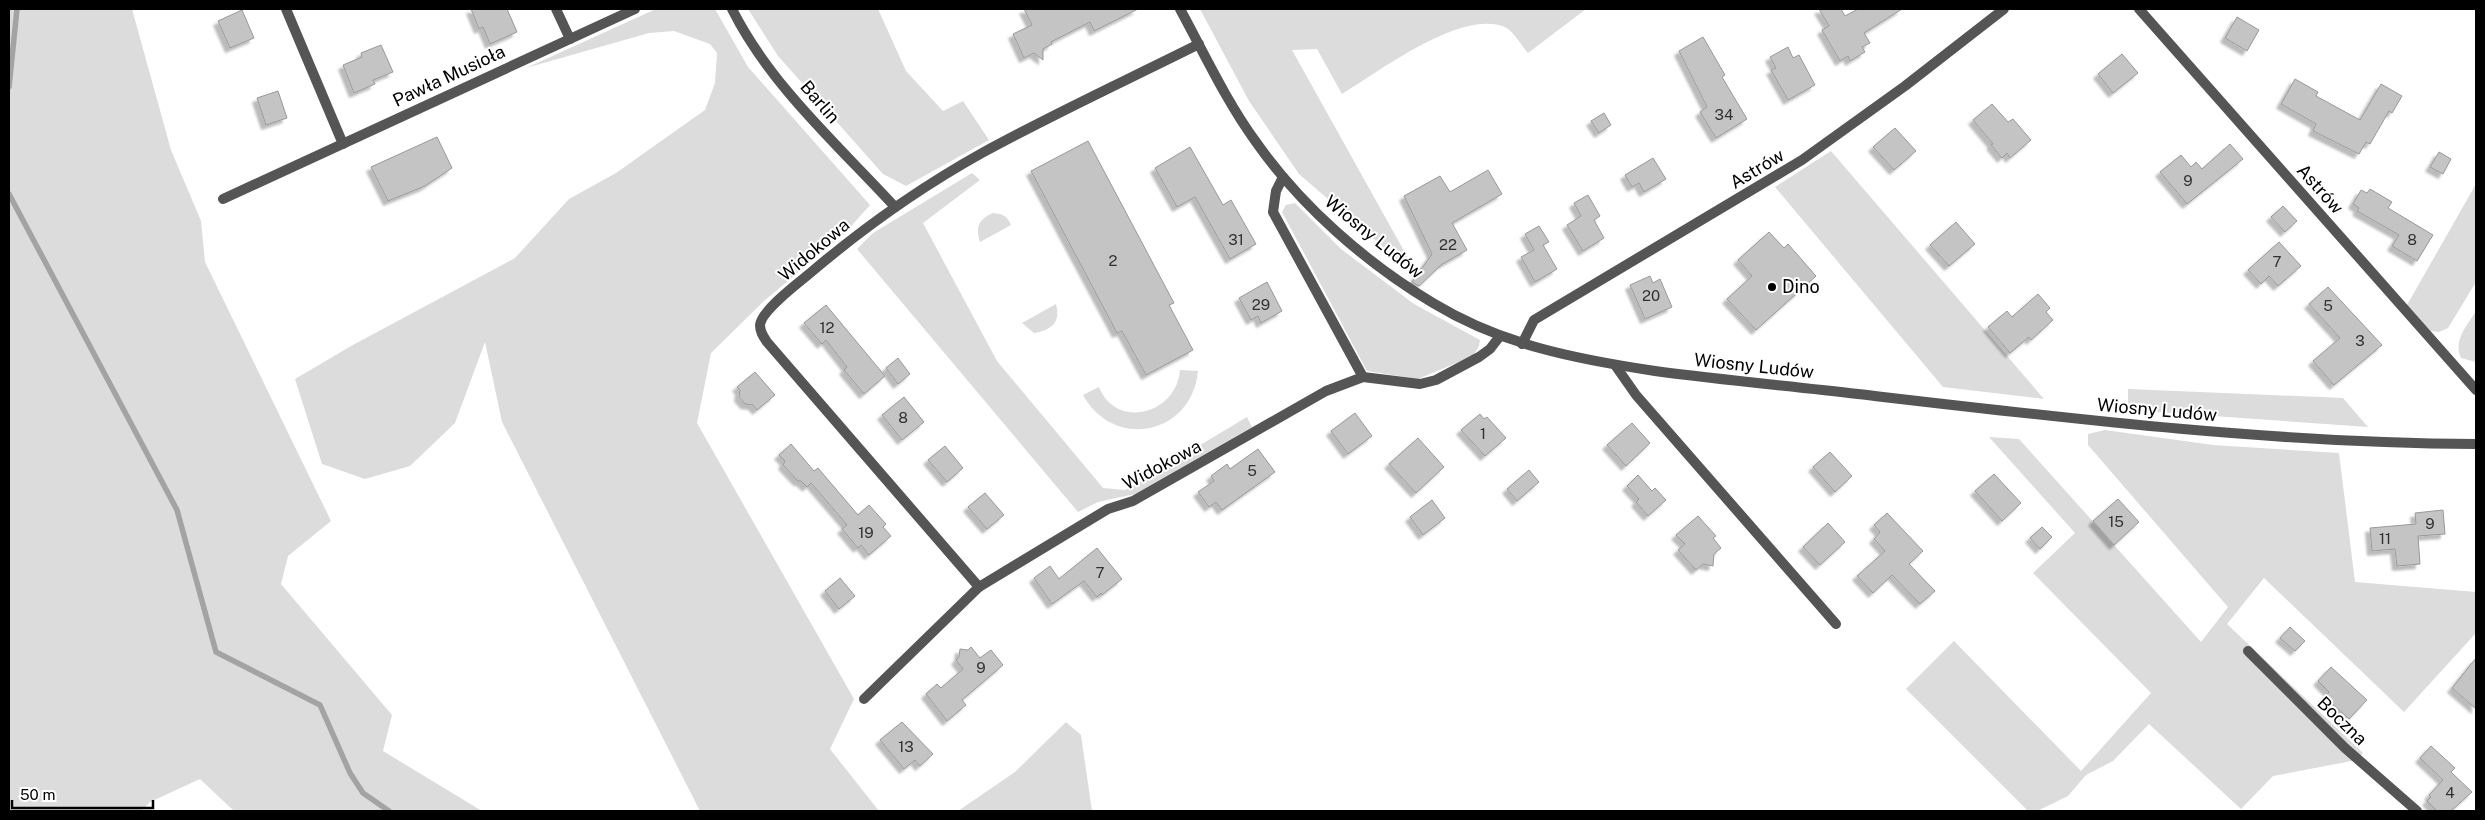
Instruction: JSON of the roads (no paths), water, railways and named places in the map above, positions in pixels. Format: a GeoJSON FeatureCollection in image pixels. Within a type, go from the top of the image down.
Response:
{"type":"FeatureCollection","features":[{"type":"Feature","properties":{"kind":"street"},"geometry":{"type":"LineString","coordinates":[[286,9],[343,144]]}},
{"type":"Feature","properties":{"kind":"street"},"geometry":{"type":"LineString","coordinates":[[556,9],[570,39]]}},
{"type":"Feature","properties":{"kind":"street","name":"Pawła Musioła"},"geometry":{"type":"LineString","coordinates":[[223,199],[635,9]]}},
{"type":"Feature","properties":{"kind":"street","name":"Barlin"},"geometry":{"type":"LineString","coordinates":[[732,9],[763,59],[834,144],[895,207]]}},
{"type":"Feature","properties":{"kind":"street","name":"Wiosny Ludów"},"geometry":{"type":"LineString","coordinates":[[1180,9],[1239,117],[1283,177],[1351,243],[1403,284],[1434,304],[1500,336],[1522,344],[1567,356],[1615,365],[2135,426],[2291,439],[2476,444]]}},
{"type":"Feature","properties":{"kind":"street","name":"Astrów"},"geometry":{"type":"LineString","coordinates":[[1522,344],[1534,320],[1802,160],[1905,86],[2004,9]]}},
{"type":"Feature","properties":{"kind":"street","name":"Astrów"},"geometry":{"type":"LineString","coordinates":[[2138,9],[2476,390]]}},
{"type":"Feature","properties":{"kind":"street","name":"Widokowa"},"geometry":{"type":"LineString","coordinates":[[979,587],[761,333],[760,323],[766,313],[854,236],[895,207],[982,153],[1199,44]]}},
{"type":"Feature","properties":{"kind":"street"},"geometry":{"type":"LineString","coordinates":[[1283,177],[1276,191],[1273,212],[1363,377]]}},
{"type":"Feature","properties":{"kind":"street","name":"Widokowa"},"geometry":{"type":"LineString","coordinates":[[864,699],[979,587],[1108,509],[1133,501],[1326,391],[1363,377],[1420,384],[1436,380],[1479,358],[1490,349],[1500,336]]}},
{"type":"Feature","properties":{"kind":"street"},"geometry":{"type":"LineString","coordinates":[[1615,365],[1636,396],[1836,624]]}},
{"type":"Feature","properties":{"kind":"street","name":"Boczna"},"geometry":{"type":"LineString","coordinates":[[2248,652],[2345,748],[2416,811]]}},
{"type":"Feature","properties":{"kind":"waterway"},"geometry":{"type":"LineString","coordinates":[[9,87],[17,9]]}},
{"type":"Feature","properties":{"kind":"waterway"},"geometry":{"type":"LineString","coordinates":[[9,194],[177,510],[216,652],[320,705],[350,773],[363,793],[389,811]]}},
{"type":"Feature","properties":{"kind":"place","name":"Dino"},"geometry":{"type":"Point","coordinates":[1772,287]}}]}
